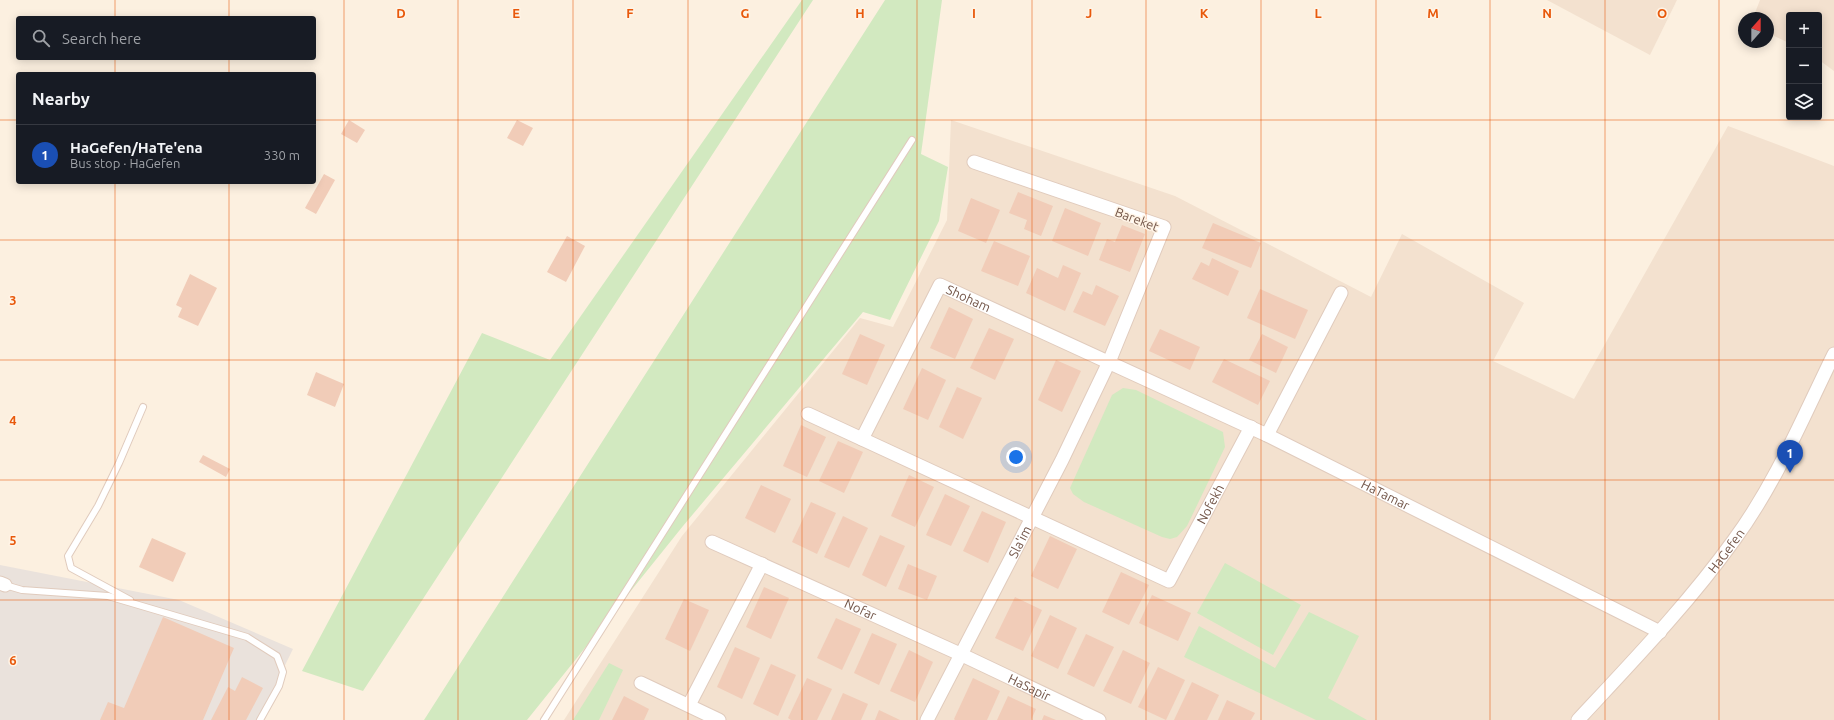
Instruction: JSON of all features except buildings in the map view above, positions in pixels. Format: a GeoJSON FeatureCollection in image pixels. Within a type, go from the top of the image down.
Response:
{"type":"FeatureCollection","features":[{"type":"Feature","properties":{"kind":"street","name":"Bareket"},"geometry":{"type":"LineString","coordinates":[[974,162],[1164,227],[1109,362]]}},
{"type":"Feature","properties":{"kind":"street","name":"Shoham"},"geometry":{"type":"LineString","coordinates":[[862,439],[940,285],[1109,362]]}},
{"type":"Feature","properties":{"kind":"street"},"geometry":{"type":"LineString","coordinates":[[1267,435],[1341,293]]}},
{"type":"Feature","properties":{"kind":"street","name":"HaTamar"},"geometry":{"type":"LineString","coordinates":[[1109,362],[1251,427],[1660,632]]}},
{"type":"Feature","properties":{"kind":"street","name":"Sla'im"},"geometry":{"type":"LineString","coordinates":[[926,720],[1109,362]]}},
{"type":"Feature","properties":{"kind":"street","name":"HaGefen"},"geometry":{"type":"LineString","coordinates":[[1578,720],[1660,632],[1734,540],[1762,497],[1832,363]]}},
{"type":"Feature","properties":{"kind":"street"},"geometry":{"type":"LineString","coordinates":[[808,414],[1031,517]]}},
{"type":"Feature","properties":{"kind":"street","name":"Nofekh"},"geometry":{"type":"LineString","coordinates":[[1031,517],[1169,581],[1251,427]]}},
{"type":"Feature","properties":{"kind":"street","name":"Nofar"},"geometry":{"type":"LineString","coordinates":[[712,542],[960,654]]}},
{"type":"Feature","properties":{"kind":"street"},"geometry":{"type":"LineString","coordinates":[[689,705],[762,564]]}},
{"type":"Feature","properties":{"kind":"street","name":"HaSapir"},"geometry":{"type":"LineString","coordinates":[[960,654],[1099,720]]}},
{"type":"Feature","properties":{"kind":"street"},"geometry":{"type":"LineString","coordinates":[[641,683],[719,720]]}},
{"type":"Feature","properties":{"kind":"lane"},"geometry":{"type":"LineString","coordinates":[[544,720],[912,140]]}},
{"type":"Feature","properties":{"kind":"lane"},"geometry":{"type":"LineString","coordinates":[[137,603],[71,568],[68,556],[98,506],[119,463],[143,407]]}},
{"type":"Feature","properties":{"kind":"lane"},"geometry":{"type":"LineString","coordinates":[[2,584],[22,590],[108,596],[137,603],[246,637],[277,656],[283,672],[279,686],[260,720]]}},
{"type":"Feature","properties":{"kind":"shaded area"},"geometry":{"type":"Polygon","coordinates":[[[1547,0],[1677,0],[1650,55],[1547,0]]]}},
{"type":"Feature","properties":{"kind":"shaded area"},"geometry":{"type":"Polygon","coordinates":[[[1760,0],[1834,0],[1834,71],[1822,62],[1822,12],[1786,12],[1786,42],[1774,36],[1774,12],[1755,12],[1760,0]]]}},
{"type":"Feature","properties":{"kind":"shaded area"},"geometry":{"type":"Polygon","coordinates":[[[951,120],[1175,196],[1371,297],[1402,234],[1524,303],[1493,361],[1574,399],[1728,126],[1834,166],[1834,720],[564,720],[682,536],[860,318],[893,327],[947,220],[951,120]]]}},
{"type":"Feature","properties":{"kind":"shaded area"},"geometry":{"type":"Polygon","coordinates":[[[0,565],[179,600],[293,649],[258,720],[0,720],[0,565]]]}},
{"type":"Feature","properties":{"kind":"green space"},"geometry":{"type":"Polygon","coordinates":[[[802,0],[813,0],[363,691],[302,671],[482,333],[550,360],[802,0]]]}},
{"type":"Feature","properties":{"kind":"green space"},"geometry":{"type":"Polygon","coordinates":[[[885,0],[942,0],[921,154],[948,167],[939,221],[890,320],[863,312],[683,526],[527,720],[424,720],[885,0]]]}},
{"type":"Feature","properties":{"kind":"green space"},"geometry":{"type":"Polygon","coordinates":[[[1123,388],[1136,390],[1223,432],[1225,447],[1187,526],[1177,537],[1170,539],[1162,537],[1084,502],[1073,494],[1070,488],[1112,395],[1123,388]]]}},
{"type":"Feature","properties":{"kind":"green space"},"geometry":{"type":"Polygon","coordinates":[[[1225,563],[1301,605],[1273,655],[1197,613],[1225,563]]]}},
{"type":"Feature","properties":{"kind":"green space"},"geometry":{"type":"Polygon","coordinates":[[[1309,612],[1359,636],[1328,698],[1367,720],[1316,720],[1184,657],[1199,626],[1275,668],[1309,612]]]}},
{"type":"Feature","properties":{"kind":"green space"},"geometry":{"type":"Polygon","coordinates":[[[609,663],[623,670],[599,720],[573,720],[609,663]]]}},
{"type":"Feature","properties":{"kind":"place","name":"HaGefen/HaTe'ena"},"geometry":{"type":"Point","coordinates":[1790,473]}}]}
